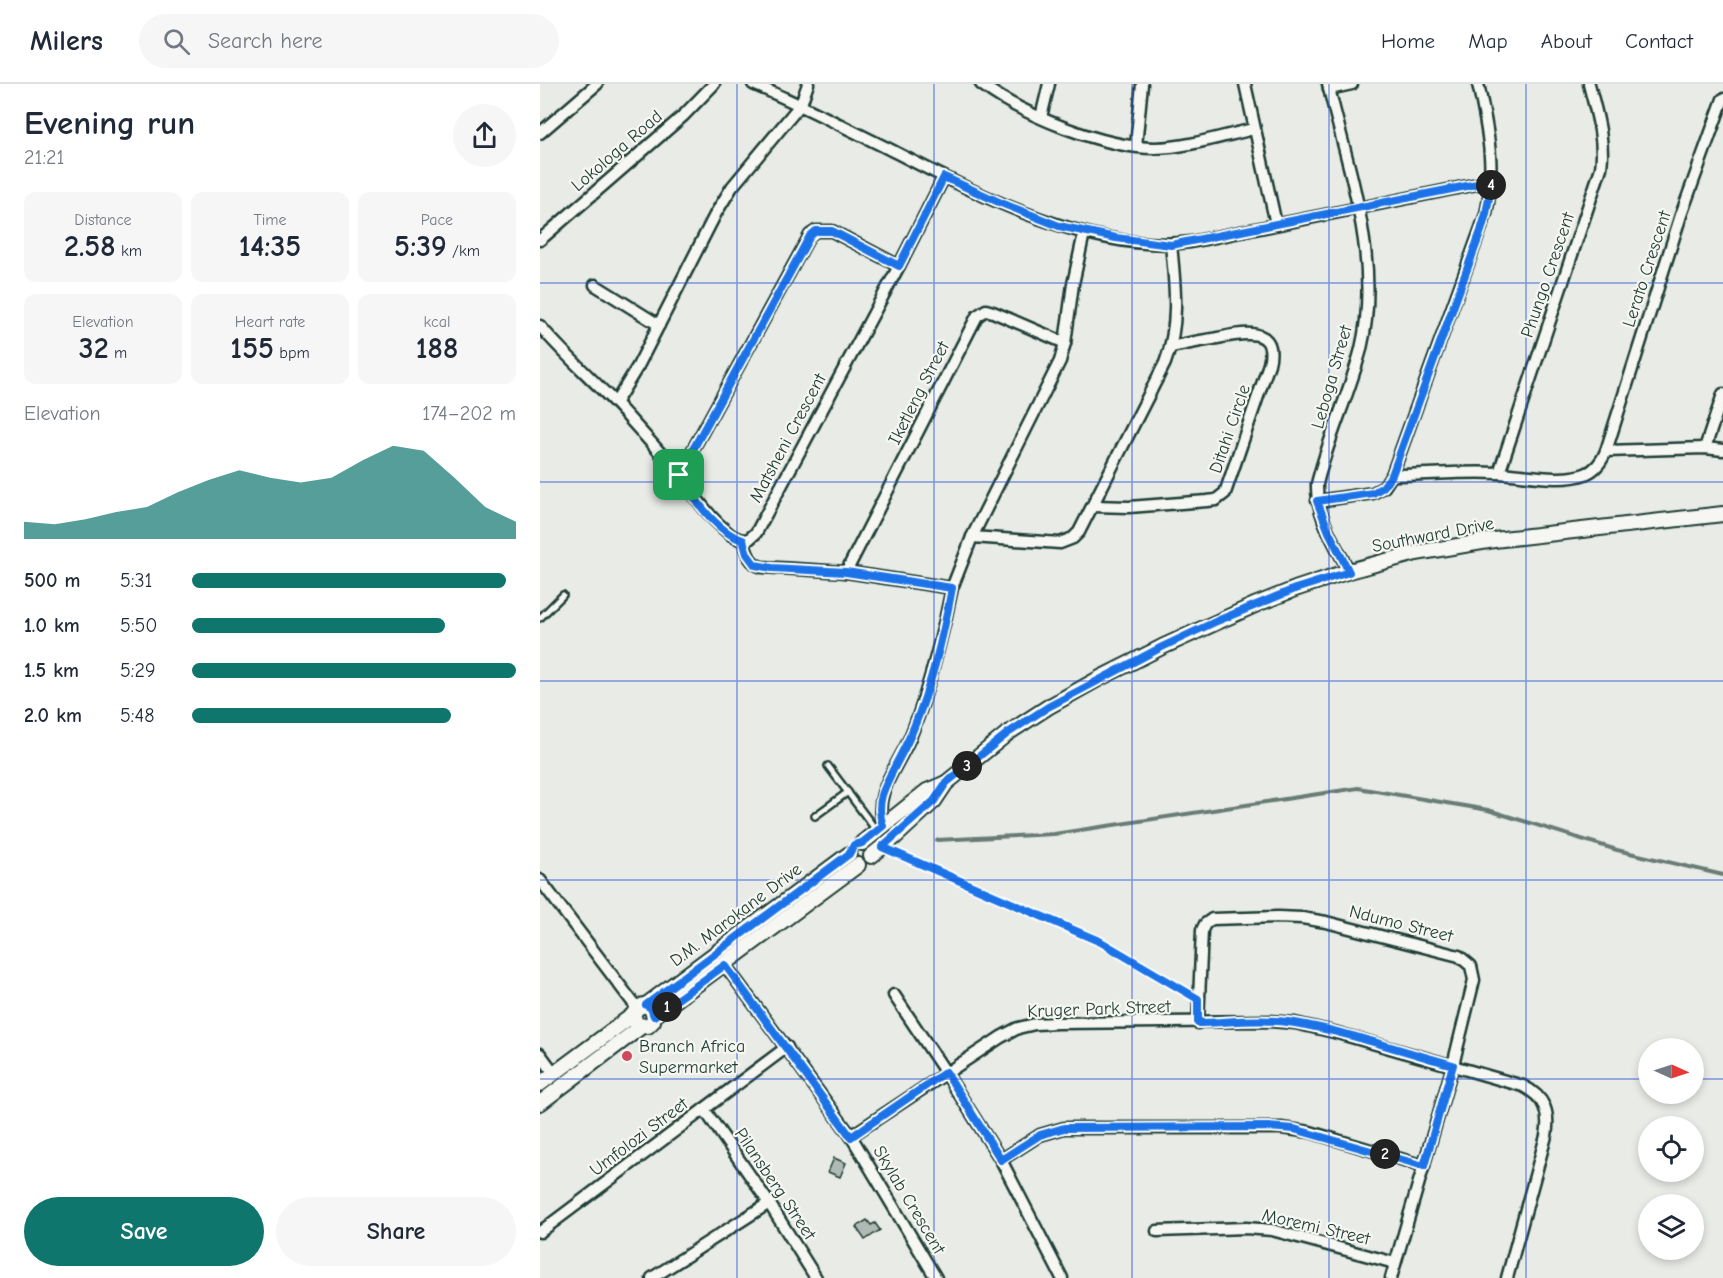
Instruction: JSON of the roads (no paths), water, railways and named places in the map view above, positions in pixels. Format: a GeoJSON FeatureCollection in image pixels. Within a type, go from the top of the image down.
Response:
{"type":"FeatureCollection","features":[{"type":"Feature","properties":{"kind":"main road","name":"Southward Drive"},"geometry":{"type":"LineString","coordinates":[[1100,678],[1217,621],[1295,589],[1416,553],[1494,540],[1723,514]]}},
{"type":"Feature","properties":{"kind":"main road","name":"D.M. Marokane Drive"},"geometry":{"type":"LineString","coordinates":[[540,1102],[642,1014],[849,854],[854,845],[862,843],[927,791],[946,783],[1008,733],[1100,678]]}},
{"type":"Feature","properties":{"kind":"main road","name":"D.M. Marokane Drive"},"geometry":{"type":"LineString","coordinates":[[540,1084],[642,1014],[725,965],[858,865],[867,863],[876,851],[934,801],[946,783]]}},
{"type":"Feature","properties":{"kind":"main road"},"geometry":{"type":"LineString","coordinates":[[862,843],[876,851]]}},
{"type":"Feature","properties":{"kind":"main road"},"geometry":{"type":"LineString","coordinates":[[849,854],[852,862],[858,865]]}},
{"type":"Feature","properties":{"kind":"street","name":"Lokologa Road"},"geometry":{"type":"LineString","coordinates":[[540,240],[683,116],[714,84]]}},
{"type":"Feature","properties":{"kind":"street"},"geometry":{"type":"LineString","coordinates":[[753,84],[801,104],[944,177],[1028,214],[1084,233],[1145,243],[1171,245],[1492,181]]}},
{"type":"Feature","properties":{"kind":"street"},"geometry":{"type":"LineString","coordinates":[[616,402],[659,325],[716,213],[732,187],[801,104],[808,84]]}},
{"type":"Feature","properties":{"kind":"street"},"geometry":{"type":"LineString","coordinates":[[981,84],[1041,117],[1099,139],[1136,146],[1153,148],[1176,146],[1254,129]]}},
{"type":"Feature","properties":{"kind":"street"},"geometry":{"type":"LineString","coordinates":[[1041,117],[1049,84]]}},
{"type":"Feature","properties":{"kind":"street"},"geometry":{"type":"LineString","coordinates":[[1136,146],[1142,84]]}},
{"type":"Feature","properties":{"kind":"street"},"geometry":{"type":"LineString","coordinates":[[1245,84],[1276,224]]}},
{"type":"Feature","properties":{"kind":"street"},"geometry":{"type":"LineString","coordinates":[[1329,86],[1352,84]]}},
{"type":"Feature","properties":{"kind":"street"},"geometry":{"type":"LineString","coordinates":[[1349,572],[1317,501],[1378,491],[1392,475],[1486,214],[1492,181],[1488,137],[1478,84]]}},
{"type":"Feature","properties":{"kind":"street","name":"Phungo Crescent"},"geometry":{"type":"LineString","coordinates":[[1499,473],[1601,168],[1603,152],[1601,135],[1589,84]]}},
{"type":"Feature","properties":{"kind":"street"},"geometry":{"type":"LineString","coordinates":[[540,134],[594,85]]}},
{"type":"Feature","properties":{"kind":"street","name":"Leboga Street"},"geometry":{"type":"LineString","coordinates":[[1317,501],[1321,468],[1361,350],[1367,315],[1366,268],[1358,207],[1329,86]]}},
{"type":"Feature","properties":{"kind":"street","name":"Lerato Crescent"},"geometry":{"type":"LineString","coordinates":[[1606,451],[1677,227],[1723,99]]}},
{"type":"Feature","properties":{"kind":"street","name":"Matsheni Crescent"},"geometry":{"type":"LineString","coordinates":[[743,540],[748,540],[756,533],[944,177]]}},
{"type":"Feature","properties":{"kind":"street"},"geometry":{"type":"LineString","coordinates":[[679,475],[810,236],[816,231],[832,231],[899,266]]}},
{"type":"Feature","properties":{"kind":"street"},"geometry":{"type":"LineString","coordinates":[[880,829],[879,812],[882,797],[895,765],[906,746],[922,704],[952,588],[972,537],[1053,377],[1065,343],[1073,284],[1084,233]]}},
{"type":"Feature","properties":{"kind":"street"},"geometry":{"type":"LineString","coordinates":[[972,537],[1051,543],[1067,542],[1079,532],[1165,363],[1171,346],[1175,311],[1171,245]]}},
{"type":"Feature","properties":{"kind":"street"},"geometry":{"type":"LineString","coordinates":[[594,285],[659,325]]}},
{"type":"Feature","properties":{"kind":"street","name":"Iketleng Street"},"geometry":{"type":"LineString","coordinates":[[846,572],[977,316],[986,310],[993,312],[1065,343]]}},
{"type":"Feature","properties":{"kind":"street"},"geometry":{"type":"LineString","coordinates":[[540,326],[562,352],[616,402],[679,475],[712,518],[725,531],[743,540],[747,554],[755,565],[846,572],[952,588]]}},
{"type":"Feature","properties":{"kind":"street","name":"Ditahi Circle"},"geometry":{"type":"LineString","coordinates":[[1093,506],[1129,507],[1207,501],[1216,500],[1225,493],[1269,364],[1271,357],[1269,345],[1260,336],[1246,332],[1171,346]]}},
{"type":"Feature","properties":{"kind":"street"},"geometry":{"type":"LineString","coordinates":[[1705,448],[1723,394]]}},
{"type":"Feature","properties":{"kind":"street"},"geometry":{"type":"LineString","coordinates":[[1392,475],[1499,473],[1573,477],[1583,475],[1598,465],[1606,451],[1705,448],[1723,450]]}},
{"type":"Feature","properties":{"kind":"street"},"geometry":{"type":"LineString","coordinates":[[540,880],[642,1014]]}},
{"type":"Feature","properties":{"kind":"street","name":"Ndumo Street"},"geometry":{"type":"LineString","coordinates":[[1198,1023],[1202,930],[1205,924],[1220,917],[1278,917],[1326,922],[1459,956],[1472,966],[1474,980],[1453,1065],[1390,1278]]}},
{"type":"Feature","properties":{"kind":"street","name":"Skylab Crescent"},"geometry":{"type":"LineString","coordinates":[[725,965],[851,1137],[936,1278]]}},
{"type":"Feature","properties":{"kind":"street"},"geometry":{"type":"LineString","coordinates":[[894,995],[1001,1160],[1062,1278]]}},
{"type":"Feature","properties":{"kind":"street","name":"Kruger Park Street"},"geometry":{"type":"LineString","coordinates":[[851,1137],[946,1072],[1018,1028],[1035,1024],[1270,1021],[1294,1023],[1453,1065],[1523,1086],[1537,1094],[1545,1106],[1546,1136],[1507,1278]]}},
{"type":"Feature","properties":{"kind":"street","name":"Umfolozi Street"},"geometry":{"type":"LineString","coordinates":[[540,1232],[787,1047]]}},
{"type":"Feature","properties":{"kind":"street"},"geometry":{"type":"LineString","coordinates":[[540,1054],[554,1073]]}},
{"type":"Feature","properties":{"kind":"street","name":"Pilansberg Street"},"geometry":{"type":"LineString","coordinates":[[705,1109],[770,1203],[816,1278]]}},
{"type":"Feature","properties":{"kind":"street"},"geometry":{"type":"LineString","coordinates":[[1001,1160],[1040,1135],[1064,1128],[1268,1127],[1310,1132],[1424,1166]]}},
{"type":"Feature","properties":{"kind":"street"},"geometry":{"type":"LineString","coordinates":[[652,1278],[770,1203]]}},
{"type":"Feature","properties":{"kind":"street","name":"Moremi Street"},"geometry":{"type":"LineString","coordinates":[[1157,1231],[1246,1228],[1272,1230],[1395,1263]]}},
{"type":"Feature","properties":{"kind":"lane"},"geometry":{"type":"LineString","coordinates":[[540,618],[563,595]]}},
{"type":"Feature","properties":{"kind":"lane"},"geometry":{"type":"LineString","coordinates":[[828,766],[880,829]]}},
{"type":"Feature","properties":{"kind":"lane"},"geometry":{"type":"LineString","coordinates":[[816,816],[848,792]]}},
{"type":"Feature","properties":{"kind":"waterway"},"geometry":{"type":"LineString","coordinates":[[937,840],[1054,834],[1358,788],[1488,810],[1617,850],[1723,875]]}},
{"type":"Feature","properties":{"kind":"place","name":"Branch Africa Supermarket"},"geometry":{"type":"Point","coordinates":[627,1056]}}]}
